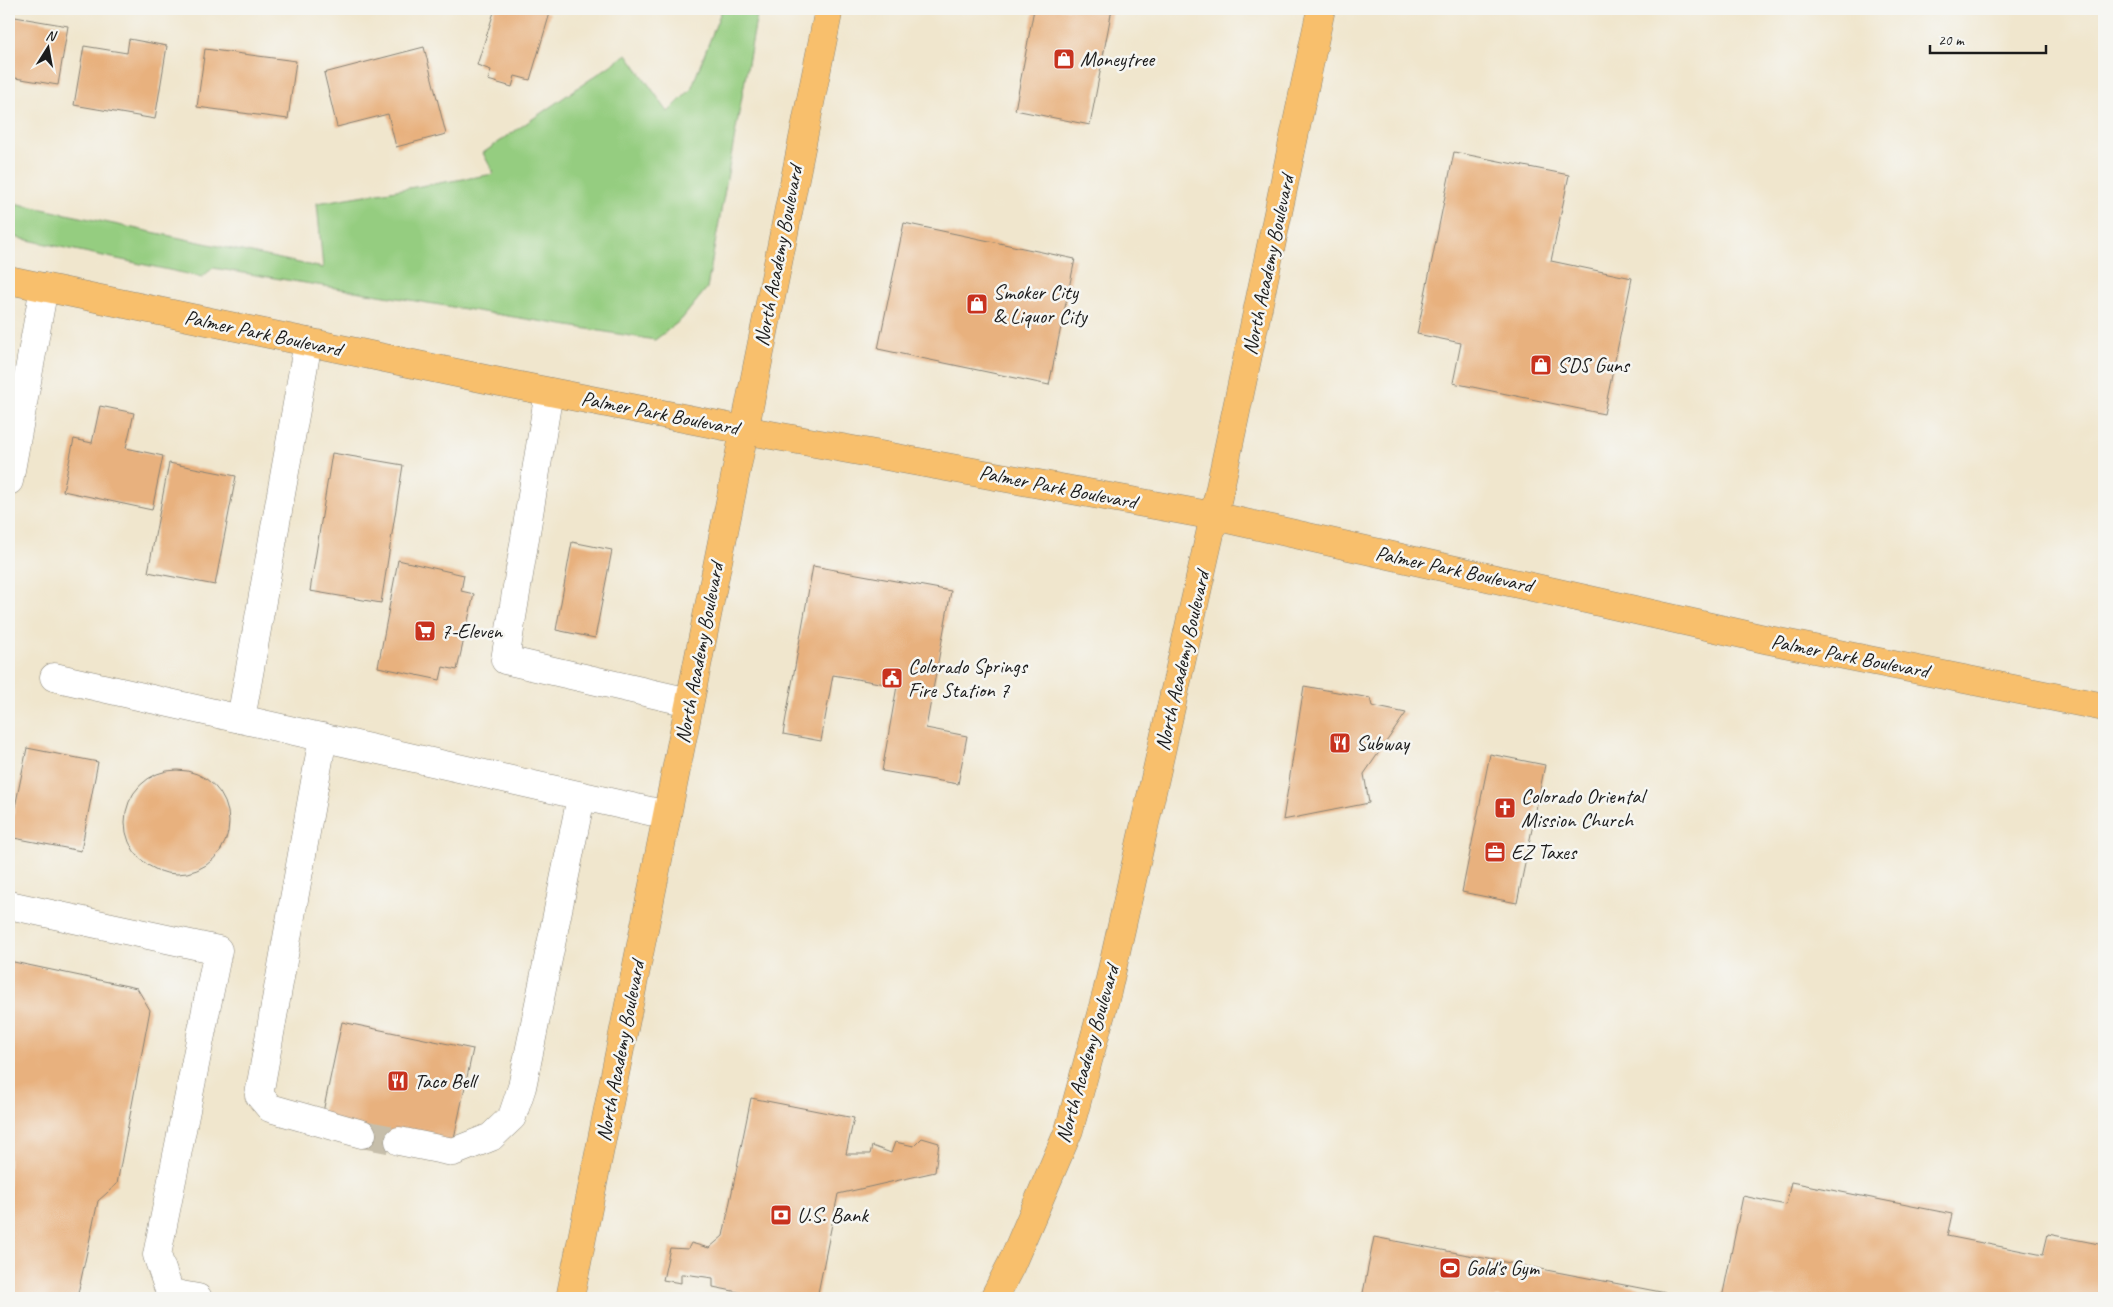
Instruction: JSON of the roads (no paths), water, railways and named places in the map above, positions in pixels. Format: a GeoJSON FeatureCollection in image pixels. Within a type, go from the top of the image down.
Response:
{"type":"FeatureCollection","features":[{"type":"Feature","properties":{"kind":"main road","name":"North Academy Boulevard"},"geometry":{"type":"LineString","coordinates":[[570,1298],[828,9]]}},
{"type":"Feature","properties":{"kind":"main road","name":"North Academy Boulevard"},"geometry":{"type":"LineString","coordinates":[[994,1298],[1011,1265],[1069,1130],[1107,992],[1214,516],[1322,9]]}},
{"type":"Feature","properties":{"kind":"main road","name":"Palmer Park Boulevard"},"geometry":{"type":"LineString","coordinates":[[9,280],[548,392],[1214,516],[1769,640],[2104,707]]}},
{"type":"Feature","properties":{"kind":"lane"},"geometry":{"type":"LineString","coordinates":[[9,481],[44,287]]}},
{"type":"Feature","properties":{"kind":"lane"},"geometry":{"type":"LineString","coordinates":[[241,719],[308,342]]}},
{"type":"Feature","properties":{"kind":"lane"},"geometry":{"type":"LineString","coordinates":[[548,392],[505,660],[689,702]]}},
{"type":"Feature","properties":{"kind":"lane"},"geometry":{"type":"LineString","coordinates":[[54,677],[667,815]]}},
{"type":"Feature","properties":{"kind":"lane"},"geometry":{"type":"LineString","coordinates":[[323,737],[259,1095],[270,1108],[362,1134]]}},
{"type":"Feature","properties":{"kind":"lane"},"geometry":{"type":"LineString","coordinates":[[399,1141],[453,1152],[491,1137],[512,1117],[522,1087],[581,797]]}},
{"type":"Feature","properties":{"kind":"lane"},"geometry":{"type":"LineString","coordinates":[[9,905],[218,950],[157,1255],[170,1293],[198,1298]]}},
{"type":"Feature","properties":{"kind":"tunnel"},"geometry":{"type":"LineString","coordinates":[[362,1134],[399,1141]]}},
{"type":"Feature","properties":{"kind":"place","name":"Moneytree"},"geometry":{"type":"Point","coordinates":[1064,59]}},
{"type":"Feature","properties":{"kind":"place","name":"Smoker City & Liquor City"},"geometry":{"type":"Point","coordinates":[977,304]}},
{"type":"Feature","properties":{"kind":"place","name":"SDS Guns"},"geometry":{"type":"Point","coordinates":[1541,365]}},
{"type":"Feature","properties":{"kind":"place","name":"7-Eleven"},"geometry":{"type":"Point","coordinates":[425,631]}},
{"type":"Feature","properties":{"kind":"place","name":"Colorado Springs Fire Station 7"},"geometry":{"type":"Point","coordinates":[892,678]}},
{"type":"Feature","properties":{"kind":"place","name":"Subway"},"geometry":{"type":"Point","coordinates":[1340,743]}},
{"type":"Feature","properties":{"kind":"place","name":"Colorado Oriental Mission Church"},"geometry":{"type":"Point","coordinates":[1505,808]}},
{"type":"Feature","properties":{"kind":"place","name":"EZ Taxes"},"geometry":{"type":"Point","coordinates":[1495,852]}},
{"type":"Feature","properties":{"kind":"place","name":"Taco Bell"},"geometry":{"type":"Point","coordinates":[398,1081]}},
{"type":"Feature","properties":{"kind":"place","name":"U.S. Bank"},"geometry":{"type":"Point","coordinates":[781,1215]}},
{"type":"Feature","properties":{"kind":"place","name":"Gold's Gym"},"geometry":{"type":"Point","coordinates":[1450,1268]}}]}
